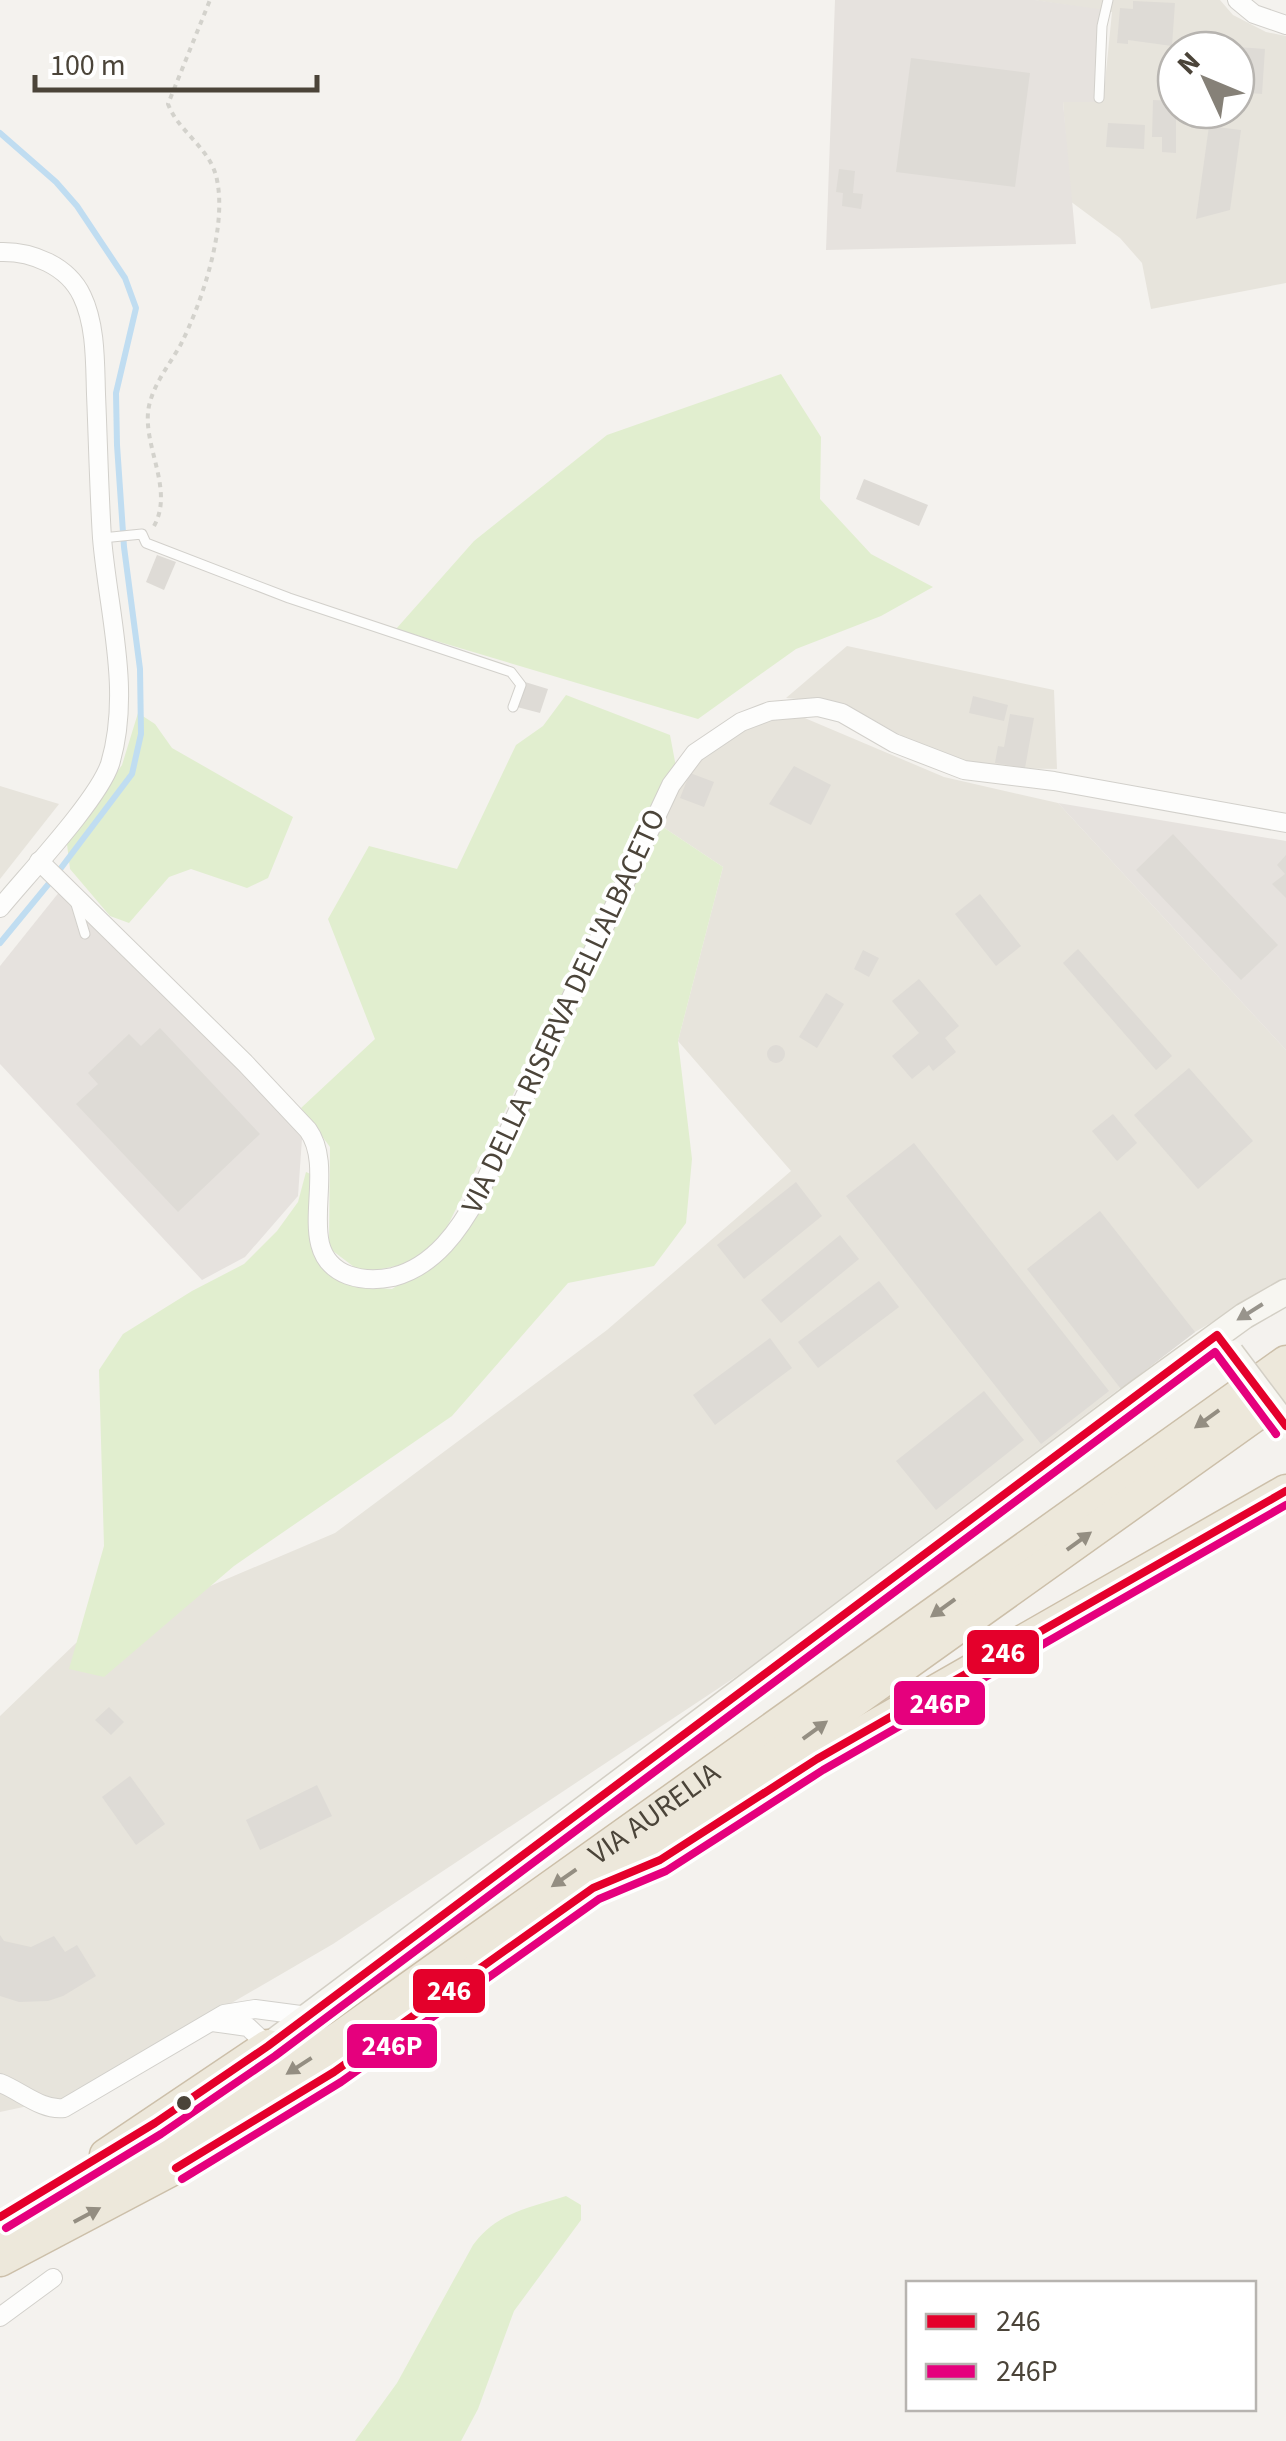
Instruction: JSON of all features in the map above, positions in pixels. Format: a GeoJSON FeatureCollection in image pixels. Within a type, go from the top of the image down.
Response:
{"type":"FeatureCollection","features":[{"type":"Feature","properties":{"kind":"highway","name":"VIA AURELIA"},"geometry":{"type":"LineString","coordinates":[[0,2232],[202,2125],[342,2036],[1286,1362]]}},
{"type":"Feature","properties":{"kind":"highway","name":"VIA AURELIA"},"geometry":{"type":"LineString","coordinates":[[0,2260],[262,2118],[334,2072],[1286,1393]]}},
{"type":"Feature","properties":{"kind":"highway"},"geometry":{"type":"LineString","coordinates":[[593,1888],[660,1860],[817,1759],[1286,1490]]}},
{"type":"Feature","properties":{"kind":"highway"},"geometry":{"type":"LineString","coordinates":[[0,2217],[139,2134],[268,2046]]}},
{"type":"Feature","properties":{"kind":"street"},"geometry":{"type":"LineString","coordinates":[[1237,0],[1254,14],[1286,25]]}},
{"type":"Feature","properties":{"kind":"street"},"geometry":{"type":"LineString","coordinates":[[0,252],[31,255],[52,265],[82,296],[95,360],[118,682],[116,738],[102,781],[43,866],[0,908]]}},
{"type":"Feature","properties":{"kind":"street","name":"VIA DELLA RISERVA DELL'ALBACETO"},"geometry":{"type":"LineString","coordinates":[[43,866],[308,1130],[322,1163],[318,1215],[322,1253],[346,1274],[374,1279],[405,1273],[418,1266],[461,1225],[671,785],[695,753],[740,722],[776,710],[818,708],[842,714],[905,747],[964,770],[1054,781],[1286,823]]}},
{"type":"Feature","properties":{"kind":"street","name":"VIA AURELIA"},"geometry":{"type":"LineString","coordinates":[[268,2046],[1224,1344],[1250,1312],[1286,1292]]}},
{"type":"Feature","properties":{"kind":"street"},"geometry":{"type":"LineString","coordinates":[[1224,1344],[1286,1426]]}},
{"type":"Feature","properties":{"kind":"street"},"geometry":{"type":"LineString","coordinates":[[0,2083],[49,2108],[64,2108],[224,2014],[246,2009],[308,2016]]}},
{"type":"Feature","properties":{"kind":"street"},"geometry":{"type":"LineString","coordinates":[[212,2022],[248,2027],[268,2046]]}},
{"type":"Feature","properties":{"kind":"street"},"geometry":{"type":"LineString","coordinates":[[0,2317],[53,2278]]}},
{"type":"Feature","properties":{"kind":"lane"},"geometry":{"type":"LineString","coordinates":[[1099,98],[1102,26],[1108,0]]}},
{"type":"Feature","properties":{"kind":"lane"},"geometry":{"type":"LineString","coordinates":[[108,538],[138,535],[146,543],[289,598],[511,672],[521,685],[513,707]]}},
{"type":"Feature","properties":{"kind":"lane"},"geometry":{"type":"LineString","coordinates":[[68,890],[85,934]]}},
{"type":"Feature","properties":{"kind":"path"},"geometry":{"type":"LineString","coordinates":[[138,535],[156,524],[160,511],[156,459],[148,426],[149,406],[198,307],[208,278],[218,211],[217,180],[207,154],[174,119],[168,104],[210,0]]}},
{"type":"Feature","properties":{"kind":"shaded area"},"geometry":{"type":"Polygon","coordinates":[[[835,0],[1035,0],[1105,10],[1103,102],[1063,102],[1076,244],[826,250],[835,0]]]}},
{"type":"Feature","properties":{"kind":"shaded area"},"geometry":{"type":"Polygon","coordinates":[[[1033,0],[1220,0],[1233,15],[1266,32],[1286,36],[1286,283],[1151,309],[1142,263],[1120,238],[1070,201],[1063,101],[1103,102],[1112,12],[1033,0]]]}},
{"type":"Feature","properties":{"kind":"shaded area"},"geometry":{"type":"Polygon","coordinates":[[[847,646],[1054,690],[1057,769],[1001,768],[938,756],[843,703],[786,698],[847,646]]]}},
{"type":"Feature","properties":{"kind":"shaded area"},"geometry":{"type":"Polygon","coordinates":[[[800,716],[944,777],[1058,803],[1286,1050],[1286,1279],[1195,1332],[740,1674],[333,1944],[70,2097],[0,2112],[0,1716],[76,1643],[335,1533],[607,1330],[791,1171],[678,1041],[723,867],[660,825],[687,771],[702,754],[764,717],[800,716]]]}},
{"type":"Feature","properties":{"kind":"shaded area"},"geometry":{"type":"Polygon","coordinates":[[[0,786],[59,804],[0,879],[0,786]]]}},
{"type":"Feature","properties":{"kind":"shaded area"},"geometry":{"type":"Polygon","coordinates":[[[1058,803],[1286,841],[1286,1050],[1058,803]]]}},
{"type":"Feature","properties":{"kind":"shaded area"},"geometry":{"type":"Polygon","coordinates":[[[64,886],[303,1124],[298,1196],[245,1257],[202,1280],[0,1064],[0,966],[64,886]]]}},
{"type":"Feature","properties":{"kind":"green space"},"geometry":{"type":"Polygon","coordinates":[[[781,374],[821,437],[820,499],[871,554],[933,587],[881,616],[796,649],[698,719],[396,629],[474,541],[607,435],[781,374]]]}},
{"type":"Feature","properties":{"kind":"green space"},"geometry":{"type":"Polygon","coordinates":[[[566,695],[670,735],[676,767],[442,1237],[410,1263],[362,1273],[329,1248],[330,1147],[301,1108],[375,1039],[328,919],[369,846],[457,869],[516,745],[543,726],[566,695]]]}},
{"type":"Feature","properties":{"kind":"green space"},"geometry":{"type":"Polygon","coordinates":[[[138,713],[155,724],[172,748],[293,817],[268,878],[247,888],[191,869],[169,877],[129,923],[110,916],[70,869],[67,844],[122,765],[138,713]]]}},
{"type":"Feature","properties":{"kind":"green space"},"geometry":{"type":"Polygon","coordinates":[[[660,825],[723,867],[678,1041],[692,1159],[686,1223],[654,1266],[568,1283],[452,1416],[234,1566],[104,1677],[69,1669],[104,1546],[99,1370],[123,1334],[244,1264],[277,1231],[298,1202],[306,1172],[315,1176],[316,1239],[357,1286],[392,1289],[450,1252],[483,1200],[660,825]]]}},
{"type":"Feature","properties":{"kind":"green space"},"geometry":{"type":"Polygon","coordinates":[[[566,2196],[581,2205],[581,2220],[514,2311],[478,2409],[461,2441],[355,2441],[397,2383],[482,2234],[503,2218],[566,2196]]]}},
{"type":"Feature","properties":{"kind":"building"},"geometry":{"type":"Polygon","coordinates":[[[1133,1],[1175,3],[1173,30],[1156,30],[1156,44],[1128,40],[1128,44],[1117,43],[1120,8],[1133,9],[1133,1]]]}},
{"type":"Feature","properties":{"kind":"building"},"geometry":{"type":"Polygon","coordinates":[[[1256,48],[1265,49],[1262,94],[1256,94],[1256,48]]]}},
{"type":"Feature","properties":{"kind":"building"},"geometry":{"type":"Polygon","coordinates":[[[911,58],[1030,73],[1015,187],[896,172],[911,58]]]}},
{"type":"Feature","properties":{"kind":"building"},"geometry":{"type":"Polygon","coordinates":[[[1156,100],[1156,130],[1176,130],[1176,153],[1162,152],[1162,137],[1152,137],[1156,100]]]}},
{"type":"Feature","properties":{"kind":"building"},"geometry":{"type":"Polygon","coordinates":[[[1108,123],[1145,125],[1144,149],[1106,147],[1108,123]]]}},
{"type":"Feature","properties":{"kind":"building"},"geometry":{"type":"Polygon","coordinates":[[[1208,130],[1241,130],[1230,210],[1196,219],[1208,130]]]}},
{"type":"Feature","properties":{"kind":"building"},"geometry":{"type":"Polygon","coordinates":[[[839,169],[855,171],[853,193],[863,194],[861,209],[842,206],[843,193],[836,192],[839,169]]]}},
{"type":"Feature","properties":{"kind":"building"},"geometry":{"type":"Polygon","coordinates":[[[864,479],[928,505],[919,526],[856,499],[864,479]]]}},
{"type":"Feature","properties":{"kind":"building"},"geometry":{"type":"Polygon","coordinates":[[[157,555],[176,562],[164,590],[146,582],[157,555]]]}},
{"type":"Feature","properties":{"kind":"building"},"geometry":{"type":"Polygon","coordinates":[[[525,682],[548,689],[540,713],[517,707],[525,682]]]}},
{"type":"Feature","properties":{"kind":"building"},"geometry":{"type":"Polygon","coordinates":[[[973,696],[1008,705],[1004,721],[969,713],[973,696]]]}},
{"type":"Feature","properties":{"kind":"building"},"geometry":{"type":"Polygon","coordinates":[[[1010,714],[1034,718],[1025,768],[995,763],[998,746],[1004,747],[1010,714]]]}},
{"type":"Feature","properties":{"kind":"building"},"geometry":{"type":"Polygon","coordinates":[[[794,766],[831,785],[811,825],[769,804],[794,766]]]}},
{"type":"Feature","properties":{"kind":"building"},"geometry":{"type":"Polygon","coordinates":[[[690,773],[714,782],[704,807],[680,798],[690,773]]]}},
{"type":"Feature","properties":{"kind":"building"},"geometry":{"type":"Polygon","coordinates":[[[1173,834],[1278,945],[1241,980],[1136,870],[1173,834]]]}},
{"type":"Feature","properties":{"kind":"building"},"geometry":{"type":"Polygon","coordinates":[[[1286,855],[1286,898],[1272,884],[1285,874],[1277,865],[1286,855]]]}},
{"type":"Feature","properties":{"kind":"building"},"geometry":{"type":"Polygon","coordinates":[[[980,894],[1021,946],[996,966],[955,914],[980,894]]]}},
{"type":"Feature","properties":{"kind":"building"},"geometry":{"type":"Polygon","coordinates":[[[1078,949],[1172,1056],[1156,1070],[1063,963],[1078,949]]]}},
{"type":"Feature","properties":{"kind":"building"},"geometry":{"type":"Polygon","coordinates":[[[863,950],[879,958],[869,977],[854,969],[863,950]]]}},
{"type":"Feature","properties":{"kind":"building"},"geometry":{"type":"Polygon","coordinates":[[[919,979],[959,1026],[945,1038],[956,1052],[933,1071],[929,1065],[912,1079],[892,1056],[919,1033],[892,1001],[919,979]]]}},
{"type":"Feature","properties":{"kind":"building"},"geometry":{"type":"Polygon","coordinates":[[[826,993],[844,1004],[817,1048],[799,1037],[826,993]]]}},
{"type":"Feature","properties":{"kind":"building"},"geometry":{"type":"Polygon","coordinates":[[[160,1028],[260,1134],[178,1212],[76,1104],[98,1084],[88,1073],[129,1034],[141,1046],[160,1028]]]}},
{"type":"Feature","properties":{"kind":"building"},"geometry":{"type":"Polygon","coordinates":[[[776,1045],[783,1047],[783,1061],[776,1063],[769,1061],[767,1054],[769,1047],[776,1045]]]}},
{"type":"Feature","properties":{"kind":"building"},"geometry":{"type":"Polygon","coordinates":[[[1189,1068],[1253,1141],[1198,1189],[1134,1115],[1189,1068]]]}},
{"type":"Feature","properties":{"kind":"building"},"geometry":{"type":"Polygon","coordinates":[[[1113,1114],[1137,1143],[1117,1161],[1092,1131],[1113,1114]]]}},
{"type":"Feature","properties":{"kind":"building"},"geometry":{"type":"Polygon","coordinates":[[[914,1143],[1109,1391],[1041,1444],[846,1196],[914,1143]]]}},
{"type":"Feature","properties":{"kind":"building"},"geometry":{"type":"Polygon","coordinates":[[[796,1182],[822,1216],[744,1279],[717,1245],[796,1182]]]}},
{"type":"Feature","properties":{"kind":"building"},"geometry":{"type":"Polygon","coordinates":[[[1100,1211],[1195,1332],[1121,1389],[1027,1269],[1100,1211]]]}},
{"type":"Feature","properties":{"kind":"building"},"geometry":{"type":"Polygon","coordinates":[[[840,1235],[859,1259],[781,1323],[761,1300],[840,1235]]]}},
{"type":"Feature","properties":{"kind":"building"},"geometry":{"type":"Polygon","coordinates":[[[879,1281],[899,1307],[818,1368],[798,1342],[879,1281]]]}},
{"type":"Feature","properties":{"kind":"building"},"geometry":{"type":"Polygon","coordinates":[[[770,1338],[792,1368],[715,1425],[693,1395],[770,1338]]]}},
{"type":"Feature","properties":{"kind":"building"},"geometry":{"type":"Polygon","coordinates":[[[984,1391],[1024,1440],[936,1510],[896,1461],[984,1391]]]}},
{"type":"Feature","properties":{"kind":"building"},"geometry":{"type":"Polygon","coordinates":[[[109,1707],[124,1722],[111,1735],[95,1720],[109,1707]]]}},
{"type":"Feature","properties":{"kind":"building"},"geometry":{"type":"Polygon","coordinates":[[[130,1776],[165,1824],[136,1845],[102,1797],[130,1776]]]}},
{"type":"Feature","properties":{"kind":"building"},"geometry":{"type":"Polygon","coordinates":[[[317,1785],[332,1816],[260,1850],[246,1820],[317,1785]]]}},
{"type":"Feature","properties":{"kind":"building"},"geometry":{"type":"Polygon","coordinates":[[[0,1935],[4,1941],[31,1947],[54,1936],[65,1952],[77,1945],[96,1976],[48,2001],[19,2002],[0,1996],[0,1935]]]}},
{"type":"Feature","properties":{"kind":"waterway"},"geometry":{"type":"LineString","coordinates":[[0,133],[77,206],[125,278],[136,308],[116,393],[124,547],[140,669],[141,734],[132,774],[61,868]]}},
{"type":"Feature","properties":{"kind":"waterway"},"geometry":{"type":"LineString","coordinates":[[0,943],[51,881]]}},
{"type":"Feature","properties":{"kind":"transit line","name":"246"},"geometry":{"type":"LineString","coordinates":[[0,2217],[155,2123],[268,2046],[1217,1335],[1286,1426]]}},
{"type":"Feature","properties":{"kind":"transit line","name":"246P"},"geometry":{"type":"LineString","coordinates":[[6,2228],[161,2134],[275,2056],[1215,1352],[1276,1434]]}},
{"type":"Feature","properties":{"kind":"transit line","name":"246"},"geometry":{"type":"LineString","coordinates":[[176,2168],[334,2072],[593,1888],[660,1860],[817,1759],[1286,1491]]}},
{"type":"Feature","properties":{"kind":"transit line","name":"246P"},"geometry":{"type":"LineString","coordinates":[[182,2179],[341,2082],[599,1899],[666,1871],[823,1770],[1286,1505]]}}]}
